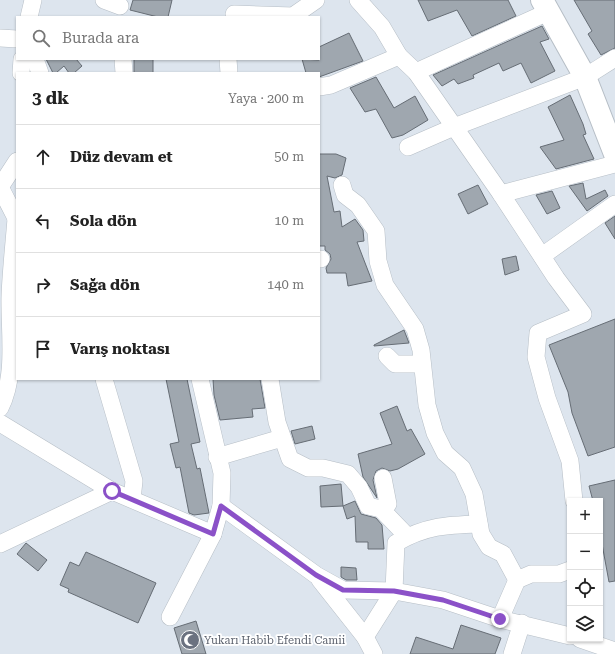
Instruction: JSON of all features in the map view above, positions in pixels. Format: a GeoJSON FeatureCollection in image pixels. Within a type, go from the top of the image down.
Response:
{"type":"FeatureCollection","features":[{"type":"Feature","properties":{"kind":"main road"},"geometry":{"type":"LineString","coordinates":[[545,6],[585,77],[615,154]]}},
{"type":"Feature","properties":{"kind":"street"},"geometry":{"type":"LineString","coordinates":[[29,16],[33,0]]}},
{"type":"Feature","properties":{"kind":"street"},"geometry":{"type":"LineString","coordinates":[[104,0],[121,8]]}},
{"type":"Feature","properties":{"kind":"street"},"geometry":{"type":"LineString","coordinates":[[235,10],[293,16],[316,0]]}},
{"type":"Feature","properties":{"kind":"street"},"geometry":{"type":"LineString","coordinates":[[358,0],[382,27],[399,56],[416,72],[583,314],[538,333],[536,357],[548,398],[570,461],[574,498]]}},
{"type":"Feature","properties":{"kind":"street"},"geometry":{"type":"LineString","coordinates":[[416,72],[545,6]]}},
{"type":"Feature","properties":{"kind":"street"},"geometry":{"type":"LineString","coordinates":[[0,38],[16,39]]}},
{"type":"Feature","properties":{"kind":"street"},"geometry":{"type":"LineString","coordinates":[[320,87],[332,85],[399,56]]}},
{"type":"Feature","properties":{"kind":"street"},"geometry":{"type":"LineString","coordinates":[[408,147],[454,127],[585,77],[615,58]]}},
{"type":"Feature","properties":{"kind":"street"},"geometry":{"type":"LineString","coordinates":[[21,72],[22,60]]}},
{"type":"Feature","properties":{"kind":"street"},"geometry":{"type":"LineString","coordinates":[[35,60],[40,72]]}},
{"type":"Feature","properties":{"kind":"street"},"geometry":{"type":"LineString","coordinates":[[123,60],[124,72]]}},
{"type":"Feature","properties":{"kind":"street"},"geometry":{"type":"LineString","coordinates":[[228,60],[229,72]]}},
{"type":"Feature","properties":{"kind":"street"},"geometry":{"type":"LineString","coordinates":[[16,163],[0,187],[16,217]]}},
{"type":"Feature","properties":{"kind":"street"},"geometry":{"type":"LineString","coordinates":[[501,194],[615,164]]}},
{"type":"Feature","properties":{"kind":"street"},"geometry":{"type":"LineString","coordinates":[[342,185],[345,195],[358,205],[376,230],[378,261],[385,285],[415,329],[422,364],[427,404],[435,433],[445,453],[462,468],[474,494],[481,534],[489,547],[503,554],[517,580]]}},
{"type":"Feature","properties":{"kind":"street"},"geometry":{"type":"LineString","coordinates":[[542,256],[615,204]]}},
{"type":"Feature","properties":{"kind":"street"},"geometry":{"type":"LineString","coordinates":[[0,408],[10,373],[12,341],[10,296],[16,230]]}},
{"type":"Feature","properties":{"kind":"street"},"geometry":{"type":"LineString","coordinates":[[387,356],[395,364],[422,364]]}},
{"type":"Feature","properties":{"kind":"street"},"geometry":{"type":"LineString","coordinates":[[104,380],[134,481],[132,499]]}},
{"type":"Feature","properties":{"kind":"street"},"geometry":{"type":"LineString","coordinates":[[170,617],[213,534],[221,506],[222,473],[217,457],[200,380]]}},
{"type":"Feature","properties":{"kind":"street"},"geometry":{"type":"LineString","coordinates":[[270,380],[277,422],[290,460],[308,468],[324,468],[348,474],[359,487],[368,506],[381,509],[407,536]]}},
{"type":"Feature","properties":{"kind":"street"},"geometry":{"type":"LineString","coordinates":[[0,423],[112,491],[213,534]]}},
{"type":"Feature","properties":{"kind":"street"},"geometry":{"type":"LineString","coordinates":[[217,457],[282,438]]}},
{"type":"Feature","properties":{"kind":"street"},"geometry":{"type":"LineString","coordinates":[[381,509],[388,504],[383,478]]}},
{"type":"Feature","properties":{"kind":"street"},"geometry":{"type":"LineString","coordinates":[[4,538],[112,491]]}},
{"type":"Feature","properties":{"kind":"street"},"geometry":{"type":"LineString","coordinates":[[221,506],[316,575],[343,590],[394,591],[443,600],[500,619],[522,623],[567,635]]}},
{"type":"Feature","properties":{"kind":"street"},"geometry":{"type":"LineString","coordinates":[[365,638],[394,591],[396,543],[407,536],[440,525],[479,524]]}},
{"type":"Feature","properties":{"kind":"street"},"geometry":{"type":"LineString","coordinates":[[500,619],[517,580],[531,574],[559,574],[567,571]]}},
{"type":"Feature","properties":{"kind":"street"},"geometry":{"type":"LineString","coordinates":[[316,575],[365,638],[374,654]]}},
{"type":"Feature","properties":{"kind":"street"},"geometry":{"type":"LineString","coordinates":[[512,654],[522,623]]}},
{"type":"Feature","properties":{"kind":"street"},"geometry":{"type":"LineString","coordinates":[[589,642],[615,651]]}},
{"type":"Feature","properties":{"kind":"building"},"geometry":{"type":"Polygon","coordinates":[[[133,0],[172,0],[168,16],[154,16],[130,10],[133,0]]]}},
{"type":"Feature","properties":{"kind":"building"},"geometry":{"type":"Polygon","coordinates":[[[418,0],[508,0],[516,16],[472,36],[457,10],[428,21],[418,0]]]}},
{"type":"Feature","properties":{"kind":"building"},"geometry":{"type":"Polygon","coordinates":[[[574,0],[615,0],[615,48],[601,55],[588,34],[592,31],[574,0]]]}},
{"type":"Feature","properties":{"kind":"building"},"geometry":{"type":"Polygon","coordinates":[[[542,26],[549,39],[540,42],[555,71],[531,83],[521,63],[503,71],[499,63],[473,75],[474,78],[458,84],[454,79],[442,86],[433,75],[542,26]]]}},
{"type":"Feature","properties":{"kind":"building"},"geometry":{"type":"Polygon","coordinates":[[[349,33],[363,61],[320,77],[320,72],[306,72],[302,60],[320,60],[320,47],[349,33]]]}},
{"type":"Feature","properties":{"kind":"building"},"geometry":{"type":"Polygon","coordinates":[[[46,60],[77,60],[82,66],[75,72],[68,72],[64,66],[57,72],[52,72],[46,60]]]}},
{"type":"Feature","properties":{"kind":"building"},"geometry":{"type":"Polygon","coordinates":[[[134,60],[153,60],[153,72],[134,72],[134,60]]]}},
{"type":"Feature","properties":{"kind":"building"},"geometry":{"type":"Polygon","coordinates":[[[376,77],[394,108],[415,96],[428,120],[403,135],[392,138],[376,109],[365,112],[350,88],[376,77]]]}},
{"type":"Feature","properties":{"kind":"building"},"geometry":{"type":"Polygon","coordinates":[[[570,95],[583,124],[586,134],[583,135],[594,159],[556,169],[540,147],[564,140],[548,107],[570,95]]]}},
{"type":"Feature","properties":{"kind":"building"},"geometry":{"type":"Polygon","coordinates":[[[320,154],[336,154],[346,158],[342,175],[335,178],[327,176],[334,212],[340,211],[342,227],[355,219],[363,230],[364,241],[357,242],[372,281],[348,286],[346,273],[327,273],[326,268],[331,259],[330,254],[325,250],[325,246],[320,246],[320,154]]]}},
{"type":"Feature","properties":{"kind":"building"},"geometry":{"type":"Polygon","coordinates":[[[583,183],[586,199],[605,190],[608,196],[587,211],[569,186],[583,183]]]}},
{"type":"Feature","properties":{"kind":"building"},"geometry":{"type":"Polygon","coordinates":[[[478,185],[488,204],[468,214],[458,194],[478,185]]]}},
{"type":"Feature","properties":{"kind":"building"},"geometry":{"type":"Polygon","coordinates":[[[552,191],[560,208],[547,214],[536,195],[552,191]]]}},
{"type":"Feature","properties":{"kind":"building"},"geometry":{"type":"Polygon","coordinates":[[[615,216],[615,239],[605,223],[615,216]]]}},
{"type":"Feature","properties":{"kind":"building"},"geometry":{"type":"Polygon","coordinates":[[[516,256],[519,270],[505,275],[502,259],[516,256]]]}},
{"type":"Feature","properties":{"kind":"building"},"geometry":{"type":"Polygon","coordinates":[[[615,319],[615,447],[588,456],[572,413],[568,392],[549,345],[615,319]]]}},
{"type":"Feature","properties":{"kind":"building"},"geometry":{"type":"Polygon","coordinates":[[[404,330],[409,343],[374,346],[374,345],[404,330]]]}},
{"type":"Feature","properties":{"kind":"building"},"geometry":{"type":"Polygon","coordinates":[[[166,380],[187,380],[200,442],[191,444],[197,469],[200,468],[209,513],[194,515],[189,513],[180,467],[176,468],[170,444],[179,442],[166,380]]]}},
{"type":"Feature","properties":{"kind":"building"},"geometry":{"type":"Polygon","coordinates":[[[213,380],[260,380],[265,408],[252,409],[253,417],[220,420],[214,395],[213,380]]]}},
{"type":"Feature","properties":{"kind":"building"},"geometry":{"type":"Polygon","coordinates":[[[397,406],[407,431],[411,429],[425,454],[398,469],[390,471],[382,468],[376,471],[373,480],[377,498],[363,477],[358,454],[392,444],[380,413],[397,406]]]}},
{"type":"Feature","properties":{"kind":"building"},"geometry":{"type":"Polygon","coordinates":[[[312,426],[315,439],[295,444],[291,431],[312,426]]]}},
{"type":"Feature","properties":{"kind":"building"},"geometry":{"type":"Polygon","coordinates":[[[615,480],[615,581],[609,582],[603,549],[603,498],[592,498],[589,486],[615,480]]]}},
{"type":"Feature","properties":{"kind":"building"},"geometry":{"type":"Polygon","coordinates":[[[341,484],[343,506],[321,507],[320,486],[341,484]]]}},
{"type":"Feature","properties":{"kind":"building"},"geometry":{"type":"Polygon","coordinates":[[[355,501],[361,514],[376,518],[382,525],[384,549],[368,549],[368,542],[356,542],[355,516],[347,519],[343,506],[355,501]]]}},
{"type":"Feature","properties":{"kind":"building"},"geometry":{"type":"Polygon","coordinates":[[[26,543],[47,560],[38,571],[17,554],[26,543]]]}},
{"type":"Feature","properties":{"kind":"building"},"geometry":{"type":"Polygon","coordinates":[[[86,552],[156,583],[138,623],[68,592],[69,589],[60,585],[70,562],[79,566],[86,552]]]}},
{"type":"Feature","properties":{"kind":"building"},"geometry":{"type":"Polygon","coordinates":[[[341,567],[356,568],[357,580],[346,580],[341,577],[341,567]]]}},
{"type":"Feature","properties":{"kind":"building","name":"Yukarı Habib Efendi Camii"},"geometry":{"type":"Polygon","coordinates":[[[196,621],[206,654],[182,654],[174,628],[196,621]]]}},
{"type":"Feature","properties":{"kind":"building"},"geometry":{"type":"Polygon","coordinates":[[[461,625],[501,638],[495,654],[410,654],[416,637],[453,649],[461,625]]]}},
{"type":"Feature","properties":{"kind":"place","name":"Yukarı Habib Efendi Camii"},"geometry":{"type":"Point","coordinates":[190,640]}},
{"type":"Feature","properties":{"kind":"route"},"geometry":{"type":"LineString","coordinates":[[112,491],[213,534],[221,506],[316,575],[343,590],[394,591],[443,600],[500,619]]}}]}
